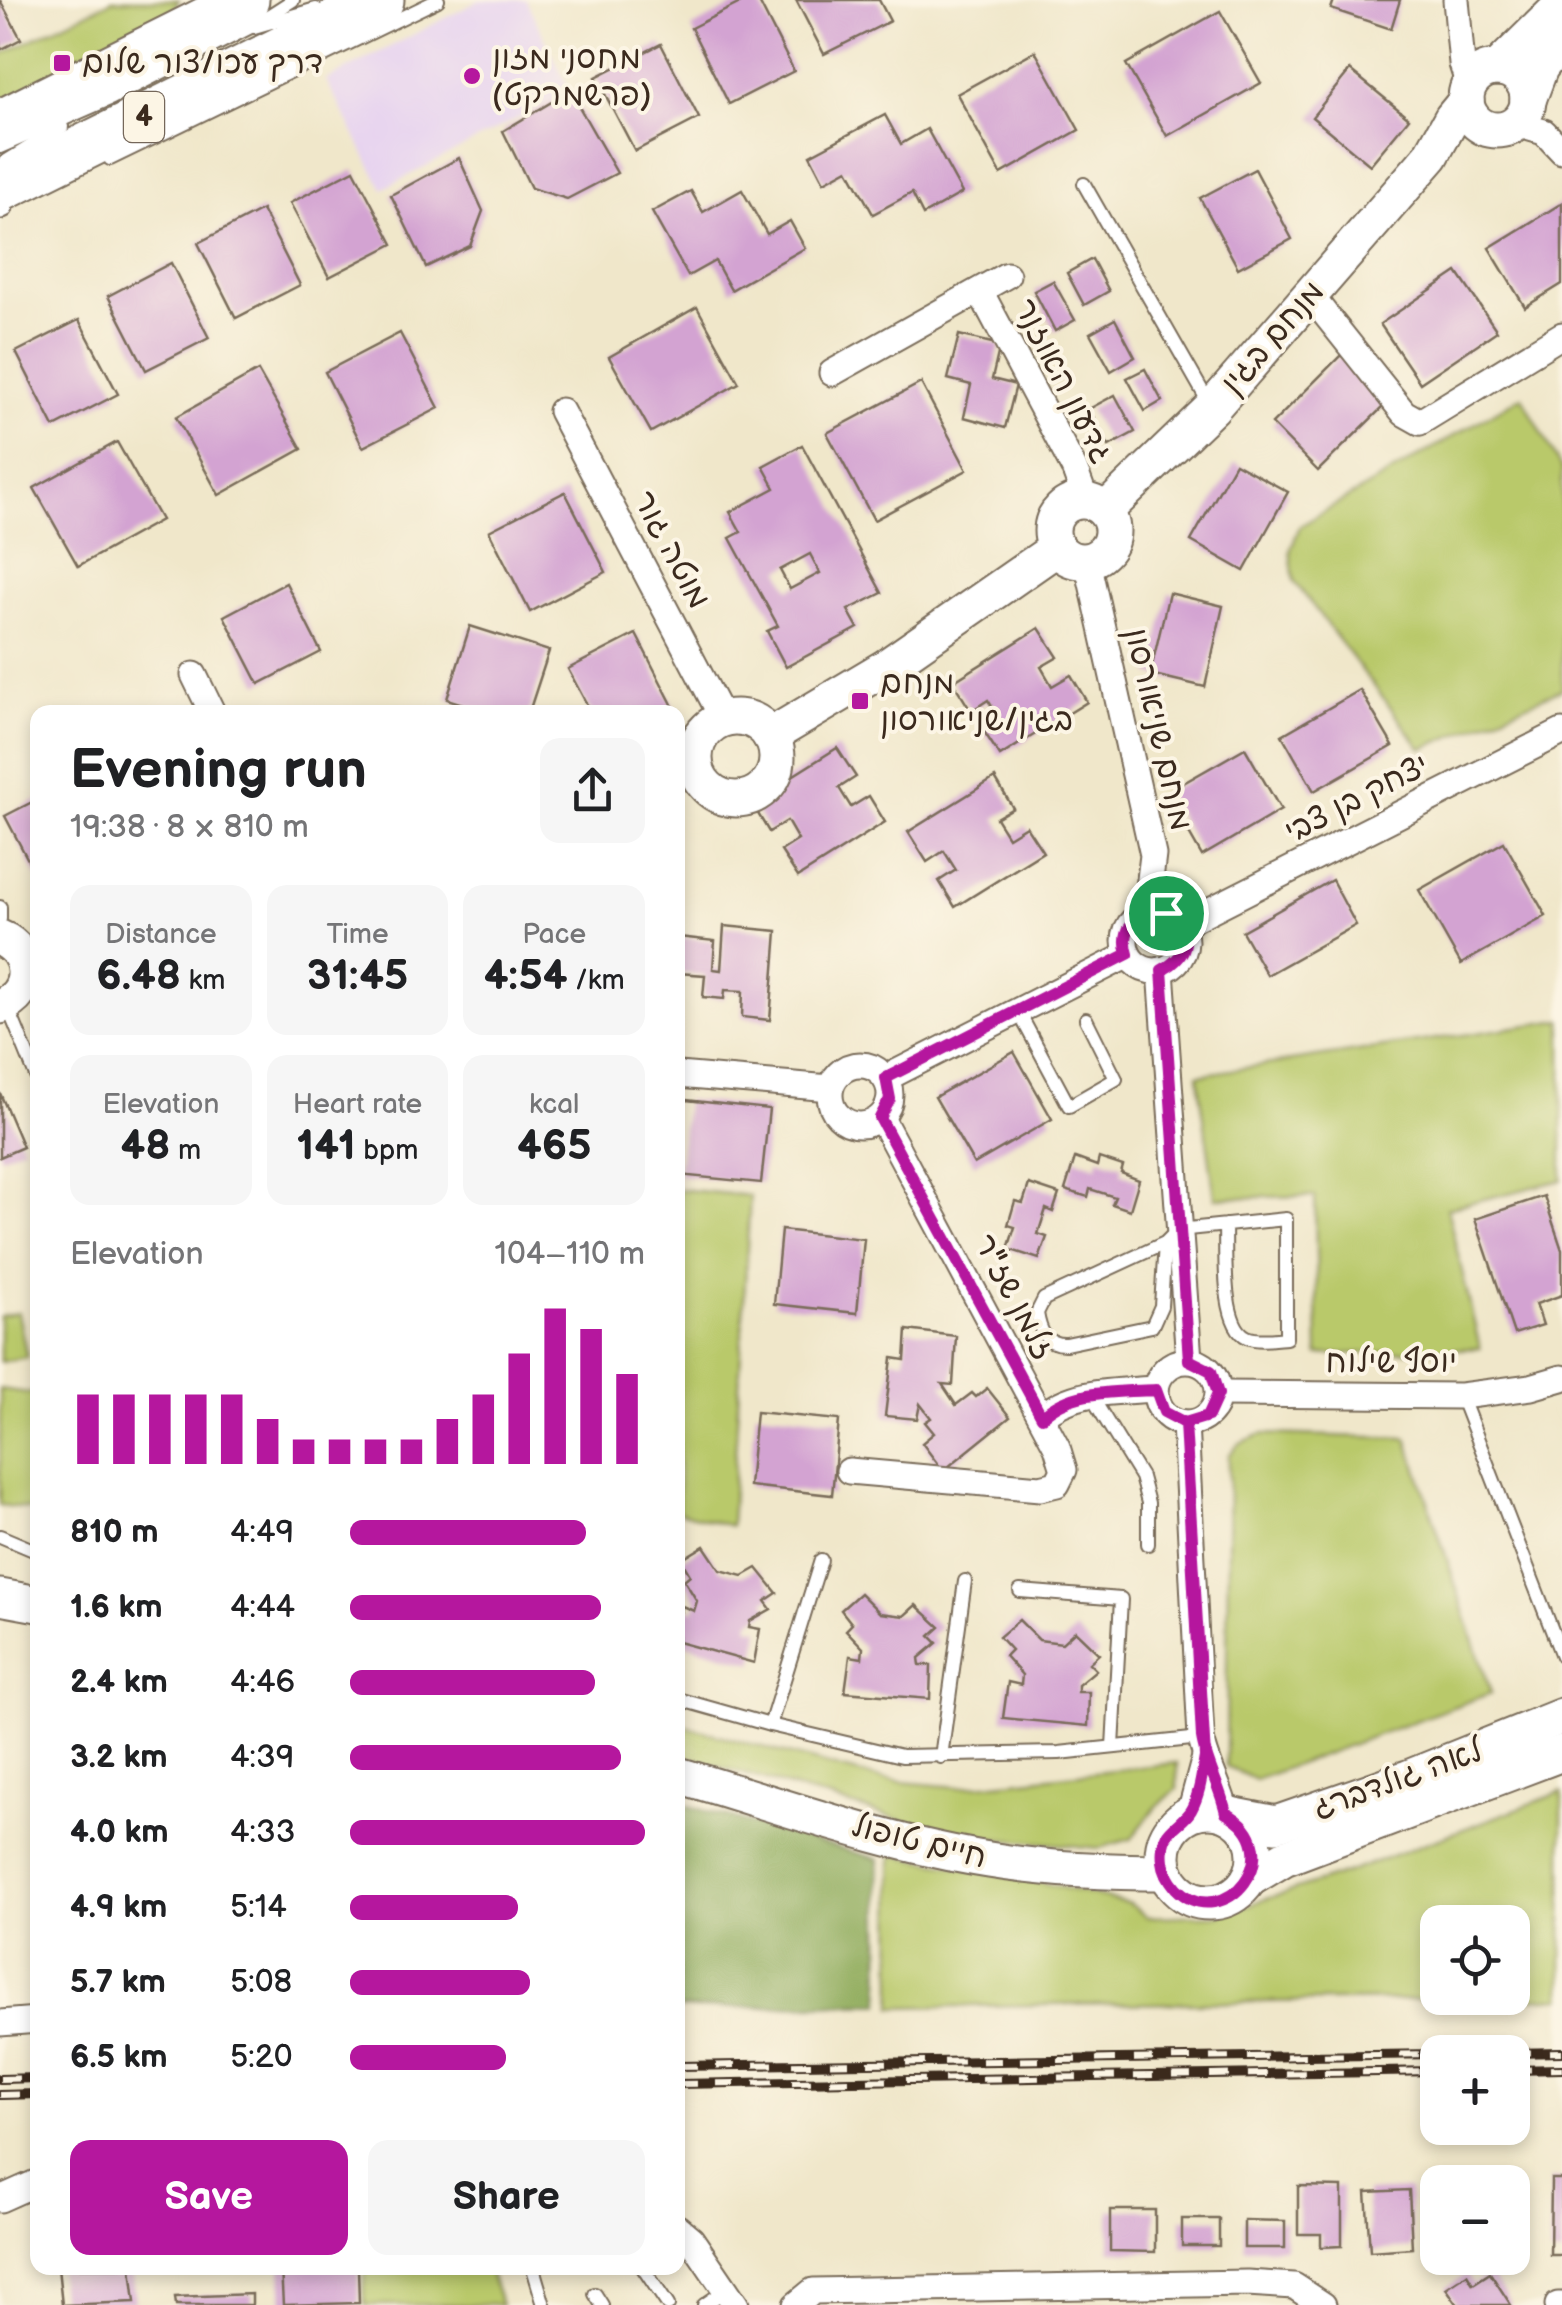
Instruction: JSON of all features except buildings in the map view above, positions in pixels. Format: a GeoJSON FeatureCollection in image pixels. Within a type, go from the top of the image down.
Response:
{"type":"FeatureCollection","features":[{"type":"Feature","properties":{"kind":"highway","name":"4"},"geometry":{"type":"LineString","coordinates":[[0,122],[233,16],[381,0]]}},
{"type":"Feature","properties":{"kind":"highway","name":"4"},"geometry":{"type":"LineString","coordinates":[[6,205],[233,16]]}},
{"type":"Feature","properties":{"kind":"street","name":"מנחם בגין"},"geometry":{"type":"LineString","coordinates":[[1096,506],[1212,408],[1431,156],[1452,118],[1481,81],[1562,5]]}},
{"type":"Feature","properties":{"kind":"street"},"geometry":{"type":"LineString","coordinates":[[1458,8],[1481,81],[1475,121],[1512,118],[1544,132],[1562,150]]}},
{"type":"Feature","properties":{"kind":"street"},"geometry":{"type":"LineString","coordinates":[[1512,118],[1562,38]]}},
{"type":"Feature","properties":{"kind":"street"},"geometry":{"type":"LineString","coordinates":[[1481,81],[1518,76],[1525,85],[1512,118]]}},
{"type":"Feature","properties":{"kind":"street","name":"מנחם בגין"},"geometry":{"type":"LineString","coordinates":[[1431,156],[1512,118]]}},
{"type":"Feature","properties":{"kind":"street","name":"גדעון האוזנר"},"geometry":{"type":"LineString","coordinates":[[832,374],[1007,275]]}},
{"type":"Feature","properties":{"kind":"street","name":"גדעון האוזנר"},"geometry":{"type":"LineString","coordinates":[[980,290],[1096,506]]}},
{"type":"Feature","properties":{"kind":"street"},"geometry":{"type":"LineString","coordinates":[[1310,296],[1404,413],[1420,422],[1562,335]]}},
{"type":"Feature","properties":{"kind":"street","name":"מוטה גור"},"geometry":{"type":"LineString","coordinates":[[561,411],[723,719]]}},
{"type":"Feature","properties":{"kind":"street"},"geometry":{"type":"LineString","coordinates":[[770,736],[1072,555],[1103,553],[1109,544],[1112,524],[1096,506],[1072,502],[1056,515],[1052,536],[1072,555]]}},
{"type":"Feature","properties":{"kind":"street","name":"מנחם שניאורסון"},"geometry":{"type":"LineString","coordinates":[[1072,555],[1153,855],[1146,912]]}},
{"type":"Feature","properties":{"kind":"street"},"geometry":{"type":"LineString","coordinates":[[194,675],[209,705]]}},
{"type":"Feature","properties":{"kind":"street"},"geometry":{"type":"LineString","coordinates":[[723,719],[751,720],[764,727],[770,736],[778,756],[776,770],[759,793],[733,800],[687,777],[704,732],[723,719]]}},
{"type":"Feature","properties":{"kind":"street","name":"יצחק בן צבי"},"geometry":{"type":"LineString","coordinates":[[1181,925],[1562,732]]}},
{"type":"Feature","properties":{"kind":"street"},"geometry":{"type":"LineString","coordinates":[[1146,912],[1166,913],[1181,925],[1185,945],[1175,963],[1162,970],[1141,968],[1128,954],[1125,945],[1130,925],[1146,912]]}},
{"type":"Feature","properties":{"kind":"street"},"geometry":{"type":"LineString","coordinates":[[4,1005],[22,989],[26,968],[20,951]]}},
{"type":"Feature","properties":{"kind":"street"},"geometry":{"type":"LineString","coordinates":[[886,1078],[1128,954]]}},
{"type":"Feature","properties":{"kind":"street"},"geometry":{"type":"LineString","coordinates":[[1162,970],[1172,1236],[1189,1360]]}},
{"type":"Feature","properties":{"kind":"street"},"geometry":{"type":"LineString","coordinates":[[850,1065],[872,1066],[886,1078],[890,1099],[880,1118],[867,1125],[846,1122],[833,1108],[830,1088],[834,1078],[850,1065]]}},
{"type":"Feature","properties":{"kind":"street"},"geometry":{"type":"LineString","coordinates":[[685,1076],[830,1088]]}},
{"type":"Feature","properties":{"kind":"street","name":"זלמן שז\"ר"},"geometry":{"type":"LineString","coordinates":[[850,1471],[1040,1488],[1052,1486],[1063,1476],[1064,1464],[1042,1417],[880,1118]]}},
{"type":"Feature","properties":{"kind":"street"},"geometry":{"type":"LineString","coordinates":[[1189,1360],[1211,1371],[1218,1394],[1208,1416],[1185,1423],[1164,1412],[1156,1390],[1166,1368],[1189,1360]]}},
{"type":"Feature","properties":{"kind":"street","name":"יוסף שילוח"},"geometry":{"type":"LineString","coordinates":[[1218,1394],[1461,1396],[1531,1388],[1562,1378]]}},
{"type":"Feature","properties":{"kind":"street"},"geometry":{"type":"LineString","coordinates":[[1042,1417],[1060,1404],[1090,1394],[1156,1390]]}},
{"type":"Feature","properties":{"kind":"street"},"geometry":{"type":"LineString","coordinates":[[1185,1423],[1203,1747],[1198,1792],[1190,1813]]}},
{"type":"Feature","properties":{"kind":"street","name":"לאה גולדברג"},"geometry":{"type":"LineString","coordinates":[[1228,1814],[1276,1824],[1408,1778],[1562,1716]]}},
{"type":"Feature","properties":{"kind":"street"},"geometry":{"type":"LineString","coordinates":[[1203,1747],[1228,1814],[1250,1836],[1254,1865],[1240,1890],[1212,1902],[1184,1895],[1162,1861],[1166,1838],[1180,1819],[1190,1813],[1214,1810],[1228,1814]]}},
{"type":"Feature","properties":{"kind":"street","name":"לאה גולדברג"},"geometry":{"type":"LineString","coordinates":[[1249,1879],[1284,1858],[1562,1752]]}},
{"type":"Feature","properties":{"kind":"street","name":"חיים טופול"},"geometry":{"type":"LineString","coordinates":[[685,1777],[909,1843],[988,1860],[1071,1870],[1166,1872]]}},
{"type":"Feature","properties":{"kind":"street"},"geometry":{"type":"LineString","coordinates":[[0,2023],[30,2021]]}},
{"type":"Feature","properties":{"kind":"street"},"geometry":{"type":"LineString","coordinates":[[0,2199],[30,2186]]}},
{"type":"Feature","properties":{"kind":"street"},"geometry":{"type":"LineString","coordinates":[[685,2234],[731,2298]]}},
{"type":"Feature","properties":{"kind":"street"},"geometry":{"type":"LineString","coordinates":[[796,2305],[814,2291],[1247,2282],[1294,2286],[1323,2305]]}},
{"type":"Feature","properties":{"kind":"lane"},"geometry":{"type":"LineString","coordinates":[[0,165],[112,98],[233,16],[292,0]]}},
{"type":"Feature","properties":{"kind":"lane"},"geometry":{"type":"LineString","coordinates":[[233,16],[299,15],[337,0]]}},
{"type":"Feature","properties":{"kind":"lane"},"geometry":{"type":"LineString","coordinates":[[94,167],[438,0]]}},
{"type":"Feature","properties":{"kind":"lane"},"geometry":{"type":"LineString","coordinates":[[0,147],[112,98]]}},
{"type":"Feature","properties":{"kind":"lane"},"geometry":{"type":"LineString","coordinates":[[1084,184],[1212,408]]}},
{"type":"Feature","properties":{"kind":"lane"},"geometry":{"type":"LineString","coordinates":[[0,907],[0,919]]}},
{"type":"Feature","properties":{"kind":"lane"},"geometry":{"type":"LineString","coordinates":[[4,1005],[30,1064]]}},
{"type":"Feature","properties":{"kind":"lane"},"geometry":{"type":"LineString","coordinates":[[1018,1010],[1070,1106],[1116,1079],[1086,1018]]}},
{"type":"Feature","properties":{"kind":"lane"},"geometry":{"type":"LineString","coordinates":[[1172,1236],[1154,1324],[1066,1344],[1046,1339],[1037,1314],[1044,1299],[1172,1236],[1225,1225],[1286,1219],[1286,1338],[1252,1339],[1235,1325],[1229,1308],[1225,1225]]}},
{"type":"Feature","properties":{"kind":"lane"},"geometry":{"type":"LineString","coordinates":[[1090,1394],[1140,1476],[1148,1503],[1148,1544]]}},
{"type":"Feature","properties":{"kind":"lane"},"geometry":{"type":"LineString","coordinates":[[1461,1396],[1562,1656]]}},
{"type":"Feature","properties":{"kind":"lane"},"geometry":{"type":"LineString","coordinates":[[0,1536],[30,1549]]}},
{"type":"Feature","properties":{"kind":"lane"},"geometry":{"type":"LineString","coordinates":[[770,1725],[821,1560]]}},
{"type":"Feature","properties":{"kind":"lane"},"geometry":{"type":"LineString","coordinates":[[941,1758],[965,1581]]}},
{"type":"Feature","properties":{"kind":"lane"},"geometry":{"type":"LineString","coordinates":[[1020,1591],[1121,1599],[1113,1747]]}},
{"type":"Feature","properties":{"kind":"lane"},"geometry":{"type":"LineString","coordinates":[[685,1702],[902,1756],[941,1758],[1113,1747],[1203,1747]]}},
{"type":"Feature","properties":{"kind":"lane"},"geometry":{"type":"LineString","coordinates":[[535,2275],[544,2305]]}},
{"type":"Feature","properties":{"kind":"lane"},"geometry":{"type":"LineString","coordinates":[[647,2275],[668,2305]]}},
{"type":"Feature","properties":{"kind":"lane"},"geometry":{"type":"LineString","coordinates":[[704,2305],[731,2298]]}},
{"type":"Feature","properties":{"kind":"shaded area"},"geometry":{"type":"Polygon","coordinates":[[[480,0],[526,0],[570,91],[383,189],[326,80],[480,0]]]}},
{"type":"Feature","properties":{"kind":"green space"},"geometry":{"type":"Polygon","coordinates":[[[113,0],[179,0],[168,20],[0,112],[0,55],[113,0]]]}},
{"type":"Feature","properties":{"kind":"green space"},"geometry":{"type":"Polygon","coordinates":[[[1522,396],[1562,470],[1562,689],[1422,749],[1294,581],[1290,551],[1300,526],[1522,396]]]}},
{"type":"Feature","properties":{"kind":"green space"},"geometry":{"type":"Polygon","coordinates":[[[1562,1020],[1562,1180],[1447,1208],[1480,1348],[1318,1355],[1315,1196],[1215,1198],[1198,1075],[1562,1020]]]}},
{"type":"Feature","properties":{"kind":"green space"},"geometry":{"type":"Polygon","coordinates":[[[685,1190],[750,1196],[731,1526],[685,1514],[685,1190]]]}},
{"type":"Feature","properties":{"kind":"green space"},"geometry":{"type":"Polygon","coordinates":[[[18,1312],[27,1357],[0,1362],[0,1316],[18,1312]]]}},
{"type":"Feature","properties":{"kind":"green space"},"geometry":{"type":"Polygon","coordinates":[[[0,1389],[30,1393],[30,1509],[0,1505],[0,1389]]]}},
{"type":"Feature","properties":{"kind":"green space"},"geometry":{"type":"Polygon","coordinates":[[[1262,1434],[1407,1438],[1491,1693],[1255,1780],[1226,1766],[1229,1455],[1240,1443],[1262,1434]]]}},
{"type":"Feature","properties":{"kind":"green space"},"geometry":{"type":"Polygon","coordinates":[[[685,1726],[869,1776],[959,1787],[1177,1763],[1177,1789],[1157,1806],[1131,1839],[1099,1848],[951,1835],[685,1756],[685,1726]]]}},
{"type":"Feature","properties":{"kind":"green space"},"geometry":{"type":"Polygon","coordinates":[[[1562,1792],[1562,1998],[1530,1998],[1530,1905],[1420,1905],[1420,2000],[893,2007],[892,1855],[1027,1879],[1130,1904],[1147,1917],[1217,1915],[1346,1873],[1562,1792]]]}},
{"type":"Feature","properties":{"kind":"green space"},"geometry":{"type":"Polygon","coordinates":[[[685,1805],[879,1859],[881,2003],[685,2009],[685,1805]]]}},
{"type":"Feature","properties":{"kind":"green space"},"geometry":{"type":"Polygon","coordinates":[[[364,2275],[490,2275],[501,2305],[365,2305],[364,2275]]]}},
{"type":"Feature","properties":{"kind":"railway"},"geometry":{"type":"LineString","coordinates":[[1530,2053],[1562,2052]]}},
{"type":"Feature","properties":{"kind":"railway"},"geometry":{"type":"LineString","coordinates":[[685,2066],[1420,2054]]}},
{"type":"Feature","properties":{"kind":"railway"},"geometry":{"type":"LineString","coordinates":[[1530,2070],[1562,2069]]}},
{"type":"Feature","properties":{"kind":"railway"},"geometry":{"type":"LineString","coordinates":[[685,2084],[1420,2071]]}},
{"type":"Feature","properties":{"kind":"railway"},"geometry":{"type":"LineString","coordinates":[[0,2079],[30,2078]]}},
{"type":"Feature","properties":{"kind":"railway"},"geometry":{"type":"LineString","coordinates":[[0,2095],[30,2094]]}},
{"type":"Feature","properties":{"kind":"place","name":"דרך עכו/צור שלום"},"geometry":{"type":"Point","coordinates":[62,63]}},
{"type":"Feature","properties":{"kind":"place","name":"מחסני מזון (פרשמרקט)"},"geometry":{"type":"Point","coordinates":[472,76]}},
{"type":"Feature","properties":{"kind":"place","name":"מנחם בגין/שניאורסון"},"geometry":{"type":"Point","coordinates":[860,701]}},
{"type":"Feature","properties":{"kind":"route"},"geometry":{"type":"LineString","coordinates":[[1166,913],[1146,912],[1136,918],[1126,934],[1128,954],[886,1078],[890,1099],[880,1118],[1042,1417],[1060,1404],[1085,1396],[1156,1390],[1156,1399],[1167,1416],[1185,1423],[1205,1757],[1190,1813],[1180,1819],[1166,1838],[1162,1861],[1173,1885],[1184,1895],[1212,1902],[1240,1890],[1249,1879],[1254,1850],[1242,1824],[1226,1813],[1220,1788],[1205,1757],[1202,1738],[1185,1423],[1208,1416],[1214,1408],[1218,1384],[1211,1371],[1189,1360],[1162,970],[1175,963],[1185,945],[1181,925],[1166,913]]}}]}
